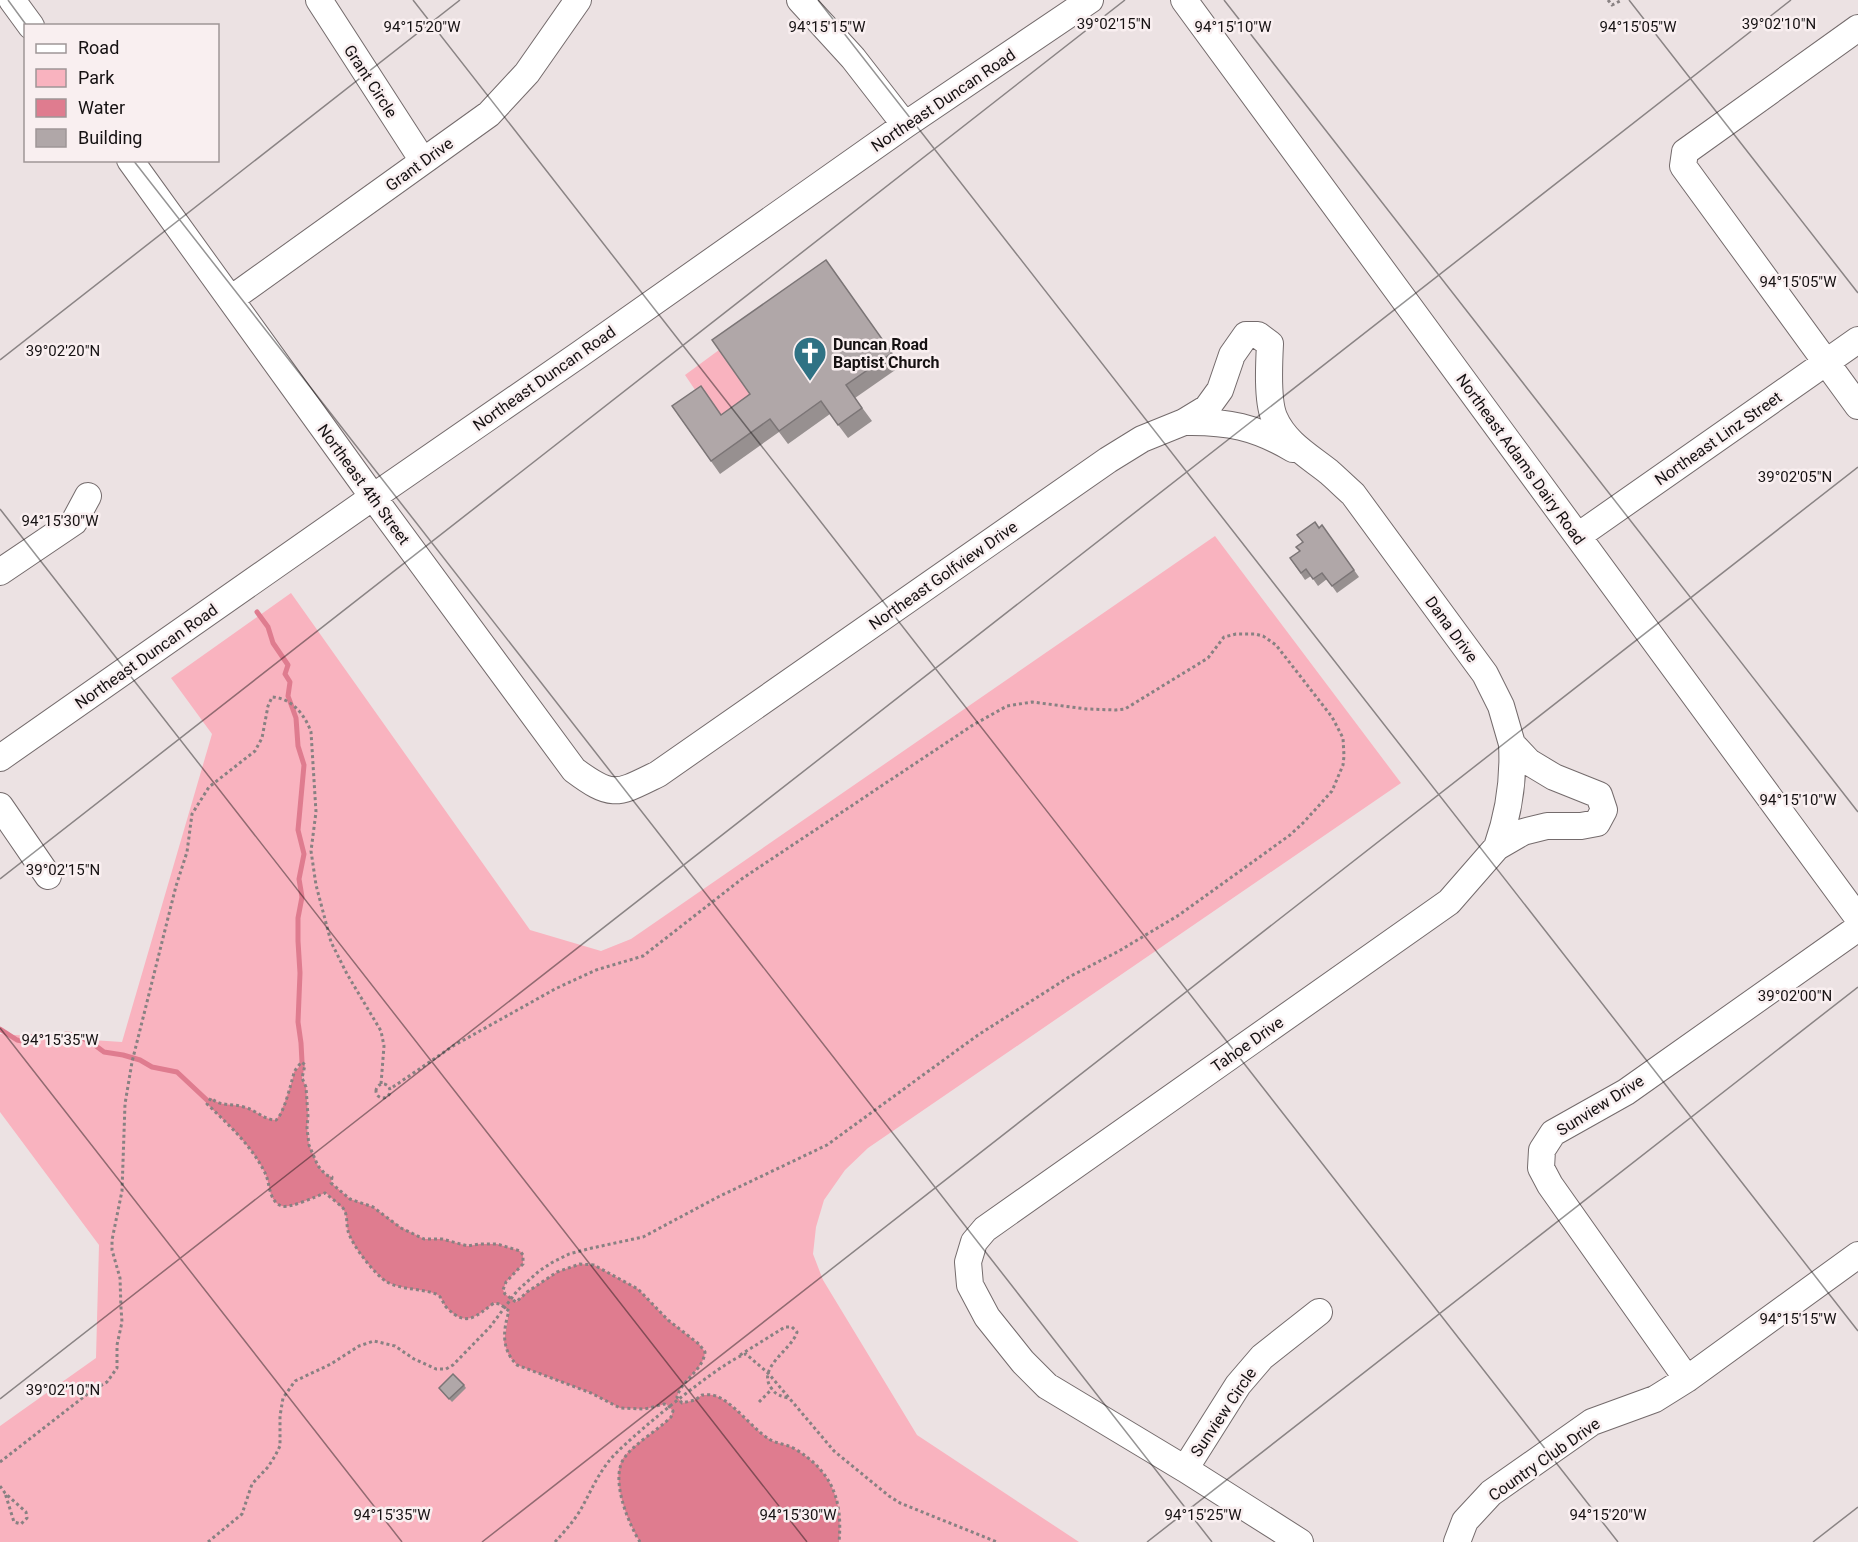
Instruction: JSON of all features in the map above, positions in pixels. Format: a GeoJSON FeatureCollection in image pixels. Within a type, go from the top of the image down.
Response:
{"type":"FeatureCollection","features":[{"type":"Feature","properties":{"kind":"street"},"geometry":{"type":"LineString","coordinates":[[12,0],[30,24]]}},
{"type":"Feature","properties":{"kind":"street","name":"Grant Circle"},"geometry":{"type":"LineString","coordinates":[[319,0],[423,161]]}},
{"type":"Feature","properties":{"kind":"street","name":"Grant Drive"},"geometry":{"type":"LineString","coordinates":[[231,299],[489,114],[527,73],[578,0]]}},
{"type":"Feature","properties":{"kind":"street"},"geometry":{"type":"LineString","coordinates":[[800,0],[853,58],[905,125]]}},
{"type":"Feature","properties":{"kind":"street","name":"Northeast Duncan Road"},"geometry":{"type":"LineString","coordinates":[[0,758],[905,125],[1090,0]]}},
{"type":"Feature","properties":{"kind":"street","name":"Northeast Adams Dairy Road"},"geometry":{"type":"LineString","coordinates":[[1184,0],[1858,918]]}},
{"type":"Feature","properties":{"kind":"street"},"geometry":{"type":"LineString","coordinates":[[1858,28],[1681,148],[1683,166],[1858,406]]}},
{"type":"Feature","properties":{"kind":"street","name":"Northeast 4th Street"},"geometry":{"type":"LineString","coordinates":[[131,162],[574,770],[597,787],[613,791]]}},
{"type":"Feature","properties":{"kind":"street","name":"Northeast Golfview Drive"},"geometry":{"type":"LineString","coordinates":[[613,791],[628,788],[658,774],[1108,460],[1142,439],[1184,422],[1207,408],[1220,390],[1232,356],[1246,335]]}},
{"type":"Feature","properties":{"kind":"street","name":"Dana Drive"},"geometry":{"type":"LineString","coordinates":[[1246,335],[1258,335],[1270,344],[1269,383],[1273,416],[1285,436],[1306,457]]}},
{"type":"Feature","properties":{"kind":"street","name":"Northeast Linz Street"},"geometry":{"type":"LineString","coordinates":[[1578,536],[1858,340]]}},
{"type":"Feature","properties":{"kind":"street","name":"Dana Drive"},"geometry":{"type":"LineString","coordinates":[[1184,422],[1227,423],[1263,433],[1328,471],[1353,494],[1485,674],[1501,706],[1512,744],[1529,762],[1554,777],[1594,793]]}},
{"type":"Feature","properties":{"kind":"street"},"geometry":{"type":"LineString","coordinates":[[0,572],[74,522],[88,496]]}},
{"type":"Feature","properties":{"kind":"street","name":"Tahoe Drive"},"geometry":{"type":"LineString","coordinates":[[1497,847],[1510,796],[1514,765],[1512,744]]}},
{"type":"Feature","properties":{"kind":"street","name":"Tahoe Drive"},"geometry":{"type":"LineString","coordinates":[[1185,1469],[1047,1386],[1002,1338],[970,1286],[968,1262],[974,1242],[985,1229],[1449,902],[1497,847],[1523,832],[1547,825],[1581,826],[1597,823],[1604,810],[1599,795],[1594,793]]}},
{"type":"Feature","properties":{"kind":"street"},"geometry":{"type":"LineString","coordinates":[[0,806],[48,876]]}},
{"type":"Feature","properties":{"kind":"street","name":"Sunview Drive"},"geometry":{"type":"LineString","coordinates":[[1687,1379],[1550,1185],[1541,1168],[1542,1150],[1553,1133],[1626,1092],[1858,927]]}},
{"type":"Feature","properties":{"kind":"street","name":"Country Club Drive"},"geometry":{"type":"LineString","coordinates":[[1457,1542],[1465,1521],[1491,1493],[1592,1422],[1655,1399],[1687,1379],[1858,1255]]}},
{"type":"Feature","properties":{"kind":"street","name":"Sunview Circle"},"geometry":{"type":"LineString","coordinates":[[1185,1469],[1238,1385],[1262,1357],[1319,1312]]}},
{"type":"Feature","properties":{"kind":"street"},"geometry":{"type":"LineString","coordinates":[[1185,1469],[1299,1542]]}},
{"type":"Feature","properties":{"kind":"path"},"geometry":{"type":"LineString","coordinates":[[1608,0],[1612,5],[1622,0]]}},
{"type":"Feature","properties":{"kind":"path"},"geometry":{"type":"LineString","coordinates":[[208,1542],[242,1514],[252,1484],[275,1456],[280,1446],[280,1416],[283,1398],[295,1381],[331,1364],[359,1346],[374,1341],[394,1346],[430,1367],[446,1369],[481,1337],[511,1298],[539,1271],[561,1258],[592,1248],[643,1237],[728,1192],[827,1145],[978,1035],[1069,977],[1119,951],[1179,915],[1290,835],[1332,791],[1343,765],[1344,747],[1338,726],[1276,645],[1263,636],[1248,633],[1224,637],[1208,658],[1125,709],[1116,711],[1086,709],[1032,702],[1007,706],[973,724],[743,878],[643,956],[596,970],[482,1029],[390,1089],[387,1097],[380,1097],[376,1088],[381,1084],[386,1084],[390,1089]]}},
{"type":"Feature","properties":{"kind":"path"},"geometry":{"type":"LineString","coordinates":[[0,1462],[90,1392],[107,1382],[117,1368],[117,1345],[122,1322],[120,1278],[112,1251],[112,1240],[113,1225],[122,1191],[125,1104],[132,1062],[176,886],[187,852],[192,814],[208,787],[255,751],[262,738],[272,697],[280,698],[297,708],[308,723],[311,732],[316,812],[311,851],[316,885],[331,942],[381,1030],[384,1046],[381,1084]]}},
{"type":"Feature","properties":{"kind":"path"},"geometry":{"type":"LineString","coordinates":[[640,1542],[632,1527],[620,1491],[618,1481],[620,1466],[628,1454],[671,1417],[673,1411],[670,1407],[667,1404],[645,1409],[620,1408],[591,1392],[517,1365],[509,1356],[504,1342],[509,1311],[504,1307],[494,1303],[477,1317],[470,1319],[460,1317],[445,1307],[442,1299],[434,1293],[408,1289],[385,1281],[373,1270],[352,1239],[348,1232],[343,1208],[326,1193],[291,1207],[279,1205],[273,1198],[260,1163],[238,1135],[207,1104],[211,1098],[219,1105],[232,1104],[276,1120],[280,1117],[294,1072],[302,1062],[305,1065],[302,1078],[306,1087],[307,1128],[311,1152],[322,1172],[332,1177],[333,1186],[350,1198],[373,1208],[402,1228],[424,1239],[442,1239],[468,1246],[497,1244],[520,1251],[523,1255],[523,1264],[504,1286],[504,1292],[516,1302],[551,1275],[580,1264],[594,1264],[638,1289],[705,1352],[701,1366],[677,1395],[682,1403],[695,1400],[702,1395],[718,1397],[768,1439],[793,1448],[813,1463],[826,1476],[836,1496],[840,1510],[839,1542]]}},
{"type":"Feature","properties":{"kind":"path"},"geometry":{"type":"LineString","coordinates":[[555,1542],[577,1515],[614,1454],[679,1399],[739,1356],[777,1331],[785,1327],[792,1327],[797,1332],[795,1338],[768,1373],[769,1385],[772,1389],[782,1397],[788,1398]]}},
{"type":"Feature","properties":{"kind":"path"},"geometry":{"type":"LineString","coordinates":[[739,1356],[747,1354],[768,1373],[834,1451],[889,1496],[900,1503],[997,1542]]}},
{"type":"Feature","properties":{"kind":"path"},"geometry":{"type":"LineString","coordinates":[[759,1402],[772,1389]]}},
{"type":"Feature","properties":{"kind":"path"},"geometry":{"type":"LineString","coordinates":[[0,1486],[26,1512],[27,1518],[21,1524],[14,1522],[11,1518],[5,1493]]}},
{"type":"Feature","properties":{"kind":"green space"},"geometry":{"type":"Polygon","coordinates":[[[719,350],[759,408],[730,428],[704,403],[685,375],[719,350]]]}},
{"type":"Feature","properties":{"kind":"green space"},"geometry":{"type":"Polygon","coordinates":[[[1215,536],[1401,783],[868,1148],[845,1170],[824,1200],[816,1227],[813,1254],[823,1280],[917,1435],[1079,1542],[0,1542],[0,1426],[96,1358],[99,1245],[0,1112],[0,1034],[122,1042],[212,734],[171,678],[291,593],[530,930],[601,951],[631,939],[1215,536]]]}},
{"type":"Feature","properties":{"kind":"water"},"geometry":{"type":"Polygon","coordinates":[[[300,1062],[305,1065],[302,1078],[306,1087],[309,1145],[318,1166],[326,1175],[332,1177],[331,1183],[350,1199],[373,1207],[402,1228],[424,1239],[442,1239],[468,1246],[497,1244],[520,1251],[523,1255],[523,1264],[506,1282],[503,1290],[516,1302],[557,1272],[580,1264],[594,1265],[638,1289],[668,1320],[699,1344],[705,1352],[700,1365],[683,1385],[677,1397],[682,1403],[695,1400],[702,1395],[723,1399],[769,1439],[792,1447],[808,1458],[826,1477],[837,1500],[839,1542],[640,1542],[630,1524],[622,1500],[618,1476],[620,1466],[628,1452],[666,1422],[673,1411],[666,1404],[645,1409],[620,1408],[591,1393],[517,1365],[509,1356],[504,1342],[509,1311],[500,1304],[494,1303],[476,1316],[466,1319],[454,1314],[436,1294],[387,1282],[376,1273],[358,1251],[348,1231],[345,1211],[326,1193],[290,1206],[278,1204],[272,1197],[266,1175],[254,1155],[240,1137],[207,1104],[211,1098],[222,1104],[248,1108],[276,1120],[300,1062]]]}},
{"type":"Feature","properties":{"kind":"building","name":"Duncan Road Baptist Church"},"geometry":{"type":"Polygon","coordinates":[[[826,260],[892,353],[846,385],[862,408],[838,425],[821,401],[779,431],[770,419],[711,461],[672,406],[701,386],[721,415],[750,394],[712,340],[826,260]]]}},
{"type":"Feature","properties":{"kind":"building"},"geometry":{"type":"Polygon","coordinates":[[[1315,522],[1319,528],[1322,525],[1354,570],[1332,586],[1322,573],[1313,579],[1306,569],[1301,573],[1290,558],[1300,551],[1296,547],[1303,542],[1297,535],[1315,522]]]}},
{"type":"Feature","properties":{"kind":"building"},"geometry":{"type":"Polygon","coordinates":[[[453,1374],[464,1385],[449,1399],[439,1388],[453,1374]]]}},
{"type":"Feature","properties":{"kind":"waterway"},"geometry":{"type":"LineString","coordinates":[[257,612],[268,627],[273,643],[288,665],[285,674],[290,682],[288,696],[296,718],[298,746],[304,765],[298,830],[304,854],[299,879],[302,897],[298,918],[300,973],[298,1022],[302,1062]]}},
{"type":"Feature","properties":{"kind":"waterway"},"geometry":{"type":"LineString","coordinates":[[0,1029],[22,1041],[36,1035],[53,1037],[76,1035],[104,1052],[123,1055],[140,1060],[152,1067],[177,1072],[209,1102]]}},
{"type":"Feature","properties":{"kind":"place","name":"Duncan Road Baptist Church"},"geometry":{"type":"Point","coordinates":[810,382]}}]}
